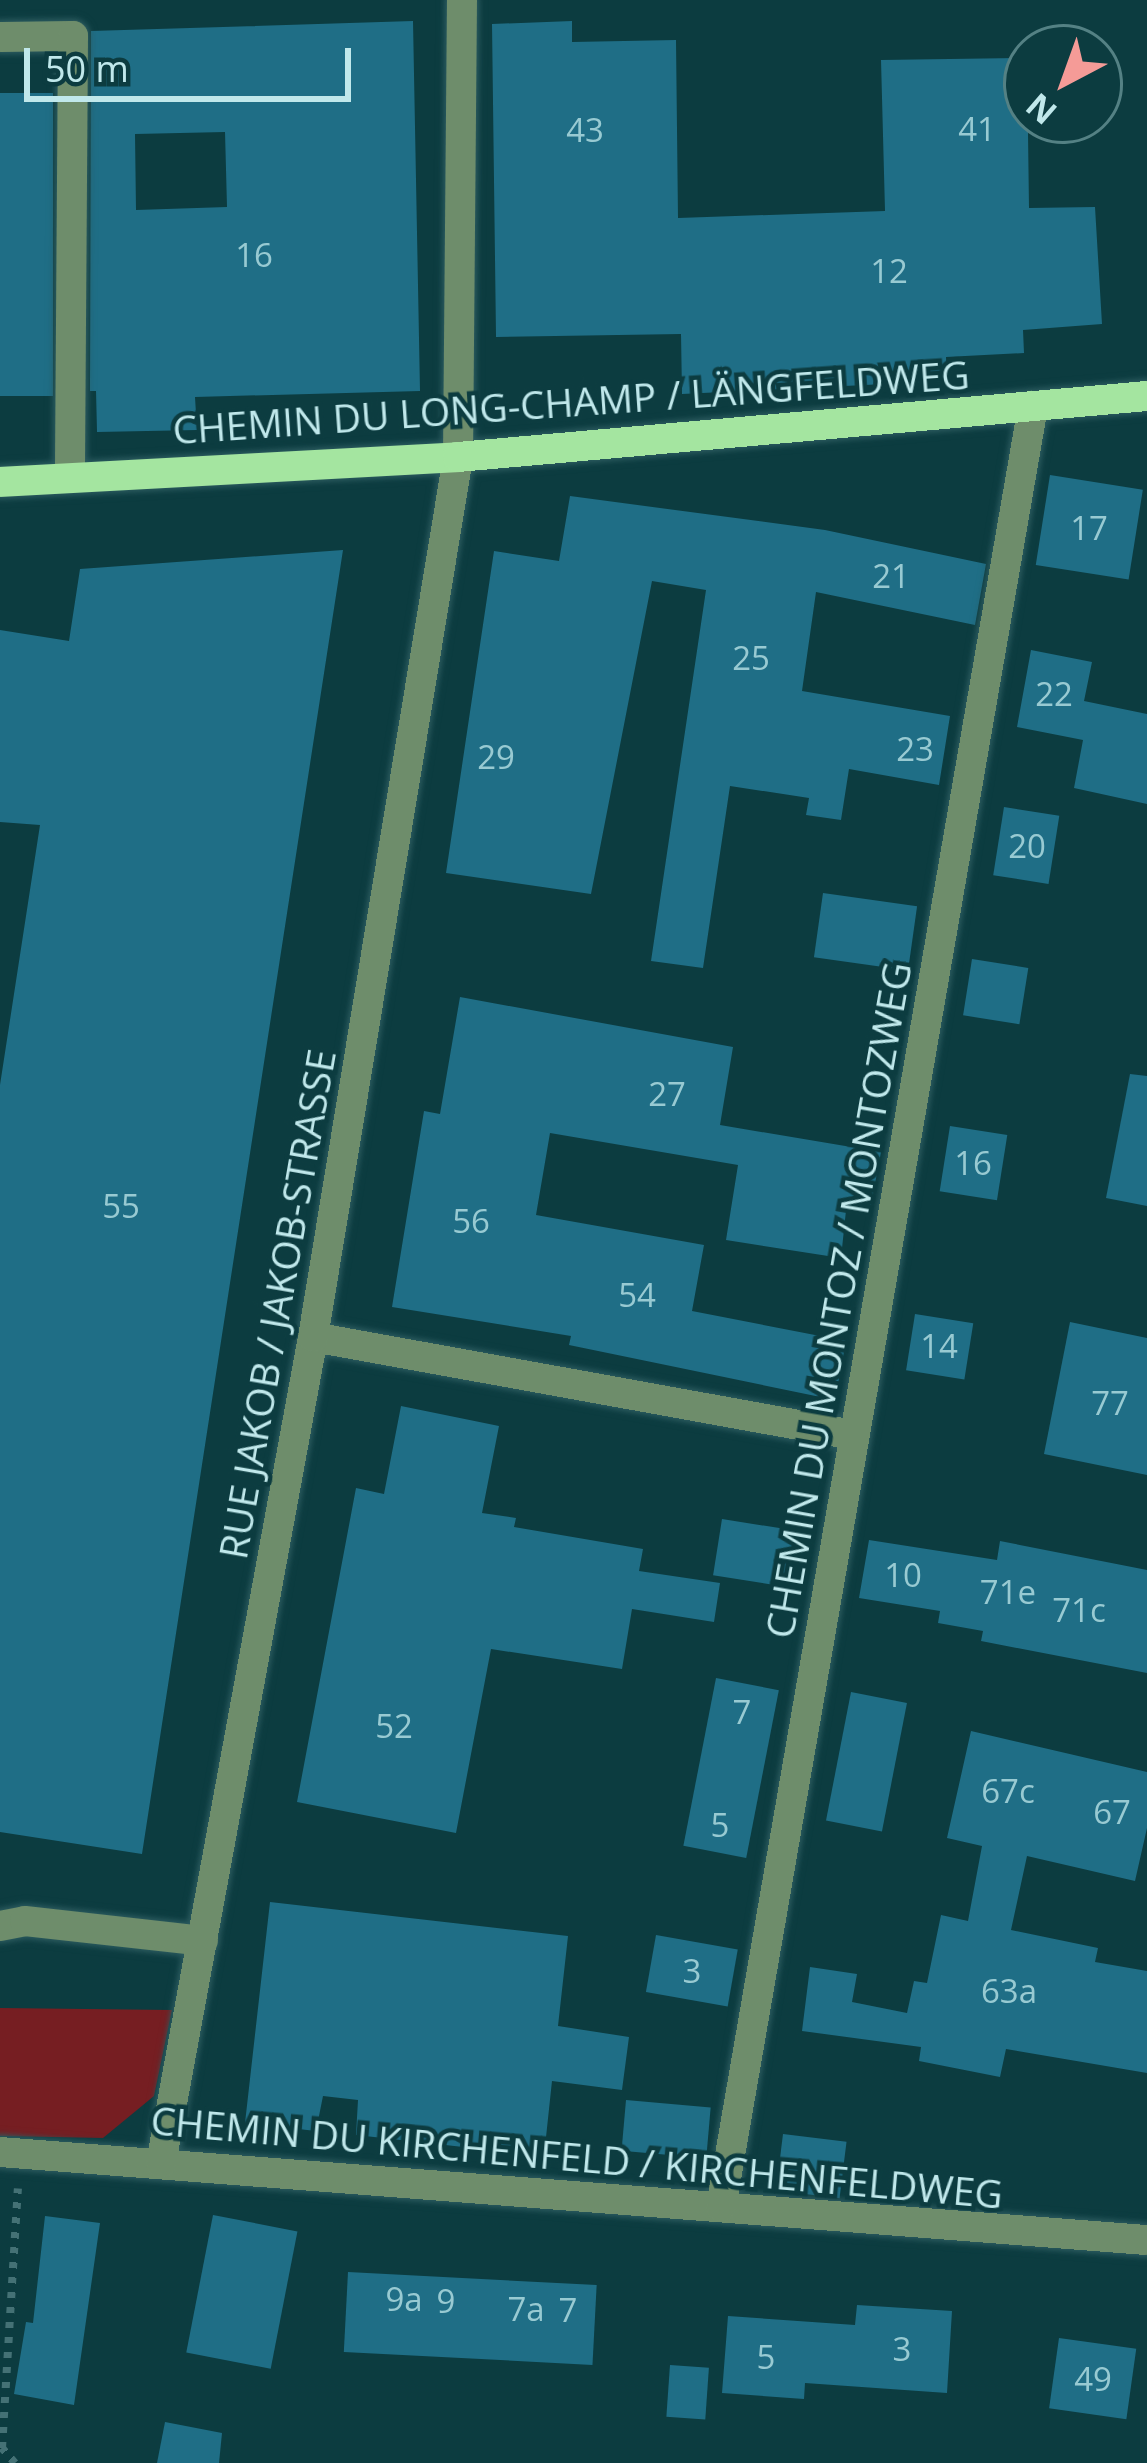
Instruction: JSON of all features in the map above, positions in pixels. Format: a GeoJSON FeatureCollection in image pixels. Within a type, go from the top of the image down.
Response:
{"type":"FeatureCollection","features":[{"type":"Feature","properties":{"kind":"main road","name":"CHEMIN DU LONG-CHAMP / LÄNGFELDWEG"},"geometry":{"type":"LineString","coordinates":[[0,482],[458,457],[1147,396]]}},
{"type":"Feature","properties":{"kind":"street","name":"RUE JAKOB / JAKOB-STRASSE"},"geometry":{"type":"LineString","coordinates":[[160,2163],[313,1337],[458,457],[461,0]]}},
{"type":"Feature","properties":{"kind":"street"},"geometry":{"type":"LineString","coordinates":[[0,37],[73,35],[70,477]]}},
{"type":"Feature","properties":{"kind":"street","name":"CHEMIN DU MONTOZ / MONTOZWEG"},"geometry":{"type":"LineString","coordinates":[[721,2207],[1033,406]]}},
{"type":"Feature","properties":{"kind":"street"},"geometry":{"type":"LineString","coordinates":[[313,1337],[854,1435]]}},
{"type":"Feature","properties":{"kind":"street"},"geometry":{"type":"LineString","coordinates":[[0,1926],[25,1921],[203,1941]]}},
{"type":"Feature","properties":{"kind":"street","name":"CHEMIN DU KIRCHENFELD / KIRCHENFELDWEG"},"geometry":{"type":"LineString","coordinates":[[10,2153],[721,2207],[916,2229],[1147,2240]]}},
{"type":"Feature","properties":{"kind":"path"},"geometry":{"type":"LineString","coordinates":[[10,2153],[2,2448],[15,2463]]}},
{"type":"Feature","properties":{"kind":"shaded area"},"geometry":{"type":"Polygon","coordinates":[[[0,2008],[172,2010],[154,2096],[103,2138],[0,2136],[0,2008]]]}},
{"type":"Feature","properties":{"kind":"building"},"geometry":{"type":"Polygon","coordinates":[[[413,21],[420,391],[195,397],[197,430],[97,432],[96,391],[90,391],[91,31],[413,21]],[[225,132],[135,134],[136,210],[227,207],[225,132]]]}},
{"type":"Feature","properties":{"kind":"building"},"geometry":{"type":"Polygon","coordinates":[[[572,21],[572,42],[676,40],[678,218],[885,211],[881,60],[1003,58],[1003,144],[1028,144],[1029,208],[1095,207],[1102,324],[1023,330],[1024,353],[946,357],[947,381],[682,394],[681,334],[496,337],[492,24],[572,21]]]}},
{"type":"Feature","properties":{"kind":"building"},"geometry":{"type":"Polygon","coordinates":[[[0,93],[53,93],[53,396],[0,396],[0,93]]]}},
{"type":"Feature","properties":{"kind":"building"},"geometry":{"type":"Polygon","coordinates":[[[1050,475],[1143,490],[1129,580],[1036,565],[1050,475]]]}},
{"type":"Feature","properties":{"kind":"building"},"geometry":{"type":"Polygon","coordinates":[[[570,496],[825,530],[986,564],[975,625],[816,592],[802,691],[950,716],[939,785],[849,769],[841,820],[806,815],[809,798],[730,786],[703,968],[651,961],[706,590],[652,581],[591,894],[446,873],[494,551],[559,561],[570,496]]]}},
{"type":"Feature","properties":{"kind":"building"},"geometry":{"type":"Polygon","coordinates":[[[343,550],[142,1854],[0,1832],[0,1085],[40,825],[0,822],[0,630],[69,641],[80,569],[343,550]]]}},
{"type":"Feature","properties":{"kind":"building"},"geometry":{"type":"Polygon","coordinates":[[[1031,650],[1092,662],[1084,701],[1147,714],[1147,804],[1074,788],[1083,740],[1017,727],[1031,650]]]}},
{"type":"Feature","properties":{"kind":"building"},"geometry":{"type":"Polygon","coordinates":[[[1004,807],[1059,816],[1049,884],[993,875],[1004,807]]]}},
{"type":"Feature","properties":{"kind":"building"},"geometry":{"type":"Polygon","coordinates":[[[823,893],[917,906],[908,971],[814,957],[823,893]]]}},
{"type":"Feature","properties":{"kind":"building"},"geometry":{"type":"Polygon","coordinates":[[[972,959],[1028,968],[1019,1024],[963,1015],[972,959]]]}},
{"type":"Feature","properties":{"kind":"building"},"geometry":{"type":"Polygon","coordinates":[[[460,997],[733,1047],[720,1125],[881,1152],[871,1205],[847,1201],[841,1258],[726,1240],[738,1165],[550,1133],[536,1215],[704,1245],[692,1311],[846,1341],[835,1400],[569,1345],[571,1336],[392,1307],[424,1111],[440,1114],[460,997]]]}},
{"type":"Feature","properties":{"kind":"building"},"geometry":{"type":"Polygon","coordinates":[[[1130,1074],[1147,1076],[1147,1206],[1106,1198],[1130,1074]]]}},
{"type":"Feature","properties":{"kind":"building"},"geometry":{"type":"Polygon","coordinates":[[[950,1126],[1007,1135],[997,1200],[940,1191],[950,1126]]]}},
{"type":"Feature","properties":{"kind":"building"},"geometry":{"type":"Polygon","coordinates":[[[915,1314],[973,1323],[964,1380],[906,1370],[915,1314]]]}},
{"type":"Feature","properties":{"kind":"building"},"geometry":{"type":"Polygon","coordinates":[[[1070,1322],[1147,1338],[1147,1475],[1044,1454],[1070,1322]]]}},
{"type":"Feature","properties":{"kind":"building"},"geometry":{"type":"Polygon","coordinates":[[[401,1406],[499,1426],[482,1513],[516,1518],[514,1527],[643,1549],[639,1571],[720,1583],[714,1622],[632,1609],[622,1669],[491,1649],[456,1833],[297,1802],[356,1488],[384,1494],[401,1406]]]}},
{"type":"Feature","properties":{"kind":"building"},"geometry":{"type":"Polygon","coordinates":[[[722,1519],[800,1531],[791,1588],[713,1575],[722,1519]]]}},
{"type":"Feature","properties":{"kind":"building"},"geometry":{"type":"Polygon","coordinates":[[[869,1540],[997,1560],[1000,1541],[1147,1570],[1147,1673],[981,1641],[983,1631],[938,1623],[940,1611],[859,1598],[869,1540]]]}},
{"type":"Feature","properties":{"kind":"building"},"geometry":{"type":"Polygon","coordinates":[[[716,1678],[779,1690],[746,1858],[683,1846],[716,1678]]]}},
{"type":"Feature","properties":{"kind":"building"},"geometry":{"type":"Polygon","coordinates":[[[851,1692],[907,1703],[882,1831],[826,1821],[851,1692]]]}},
{"type":"Feature","properties":{"kind":"building"},"geometry":{"type":"Polygon","coordinates":[[[971,1731],[1147,1772],[1147,1828],[1135,1881],[1027,1856],[1011,1930],[1098,1948],[1095,1962],[1147,1971],[1147,2073],[1006,2049],[1000,2077],[919,2061],[921,2047],[802,2031],[810,1967],[857,1974],[852,2002],[907,2013],[914,1981],[927,1983],[941,1915],[968,1921],[982,1846],[947,1838],[971,1731]]]}},
{"type":"Feature","properties":{"kind":"building"},"geometry":{"type":"Polygon","coordinates":[[[270,1902],[568,1936],[558,2026],[629,2037],[622,2090],[552,2081],[544,2156],[356,2135],[358,2100],[323,2096],[316,2131],[245,2123],[270,1902]]]}},
{"type":"Feature","properties":{"kind":"building"},"geometry":{"type":"Polygon","coordinates":[[[656,1935],[738,1949],[728,2007],[646,1992],[656,1935]]]}},
{"type":"Feature","properties":{"kind":"building"},"geometry":{"type":"Polygon","coordinates":[[[626,2100],[711,2107],[706,2158],[622,2151],[626,2100]]]}},
{"type":"Feature","properties":{"kind":"building"},"geometry":{"type":"Polygon","coordinates":[[[783,2134],[847,2142],[840,2198],[776,2191],[783,2134]]]}},
{"type":"Feature","properties":{"kind":"building"},"geometry":{"type":"Polygon","coordinates":[[[213,2215],[297,2231],[271,2369],[186,2352],[213,2215]]]}},
{"type":"Feature","properties":{"kind":"building"},"geometry":{"type":"Polygon","coordinates":[[[45,2216],[100,2223],[74,2405],[14,2394],[26,2322],[33,2323],[45,2216]]]}},
{"type":"Feature","properties":{"kind":"building"},"geometry":{"type":"Polygon","coordinates":[[[348,2272],[597,2285],[592,2365],[344,2352],[348,2272]]]}},
{"type":"Feature","properties":{"kind":"building"},"geometry":{"type":"Polygon","coordinates":[[[857,2305],[952,2311],[947,2393],[805,2383],[804,2399],[722,2393],[728,2316],[855,2325],[857,2305]]]}},
{"type":"Feature","properties":{"kind":"building"},"geometry":{"type":"Polygon","coordinates":[[[1059,2338],[1136,2349],[1126,2419],[1049,2408],[1059,2338]]]}},
{"type":"Feature","properties":{"kind":"building"},"geometry":{"type":"Polygon","coordinates":[[[670,2365],[709,2368],[705,2420],[666,2417],[670,2365]]]}},
{"type":"Feature","properties":{"kind":"building"},"geometry":{"type":"Polygon","coordinates":[[[165,2422],[222,2433],[219,2463],[157,2463],[165,2422]]]}}]}
